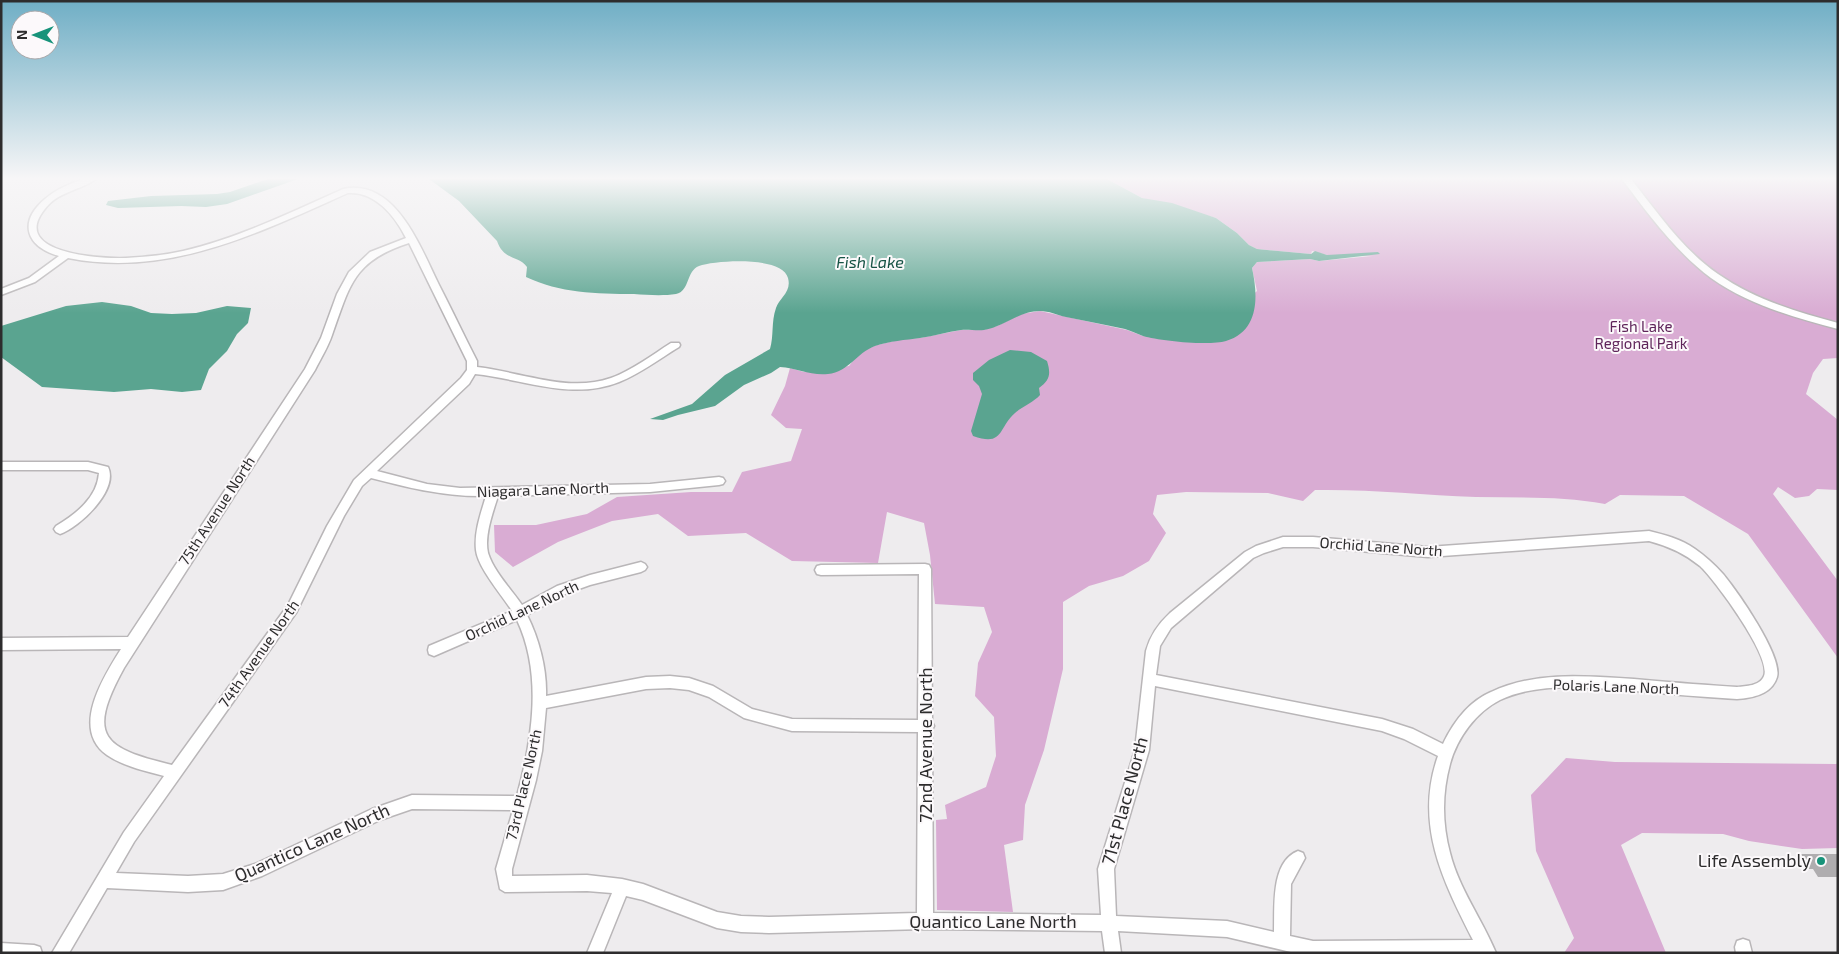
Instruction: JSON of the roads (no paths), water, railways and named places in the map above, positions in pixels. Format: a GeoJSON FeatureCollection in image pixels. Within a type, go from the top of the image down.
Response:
{"type":"FeatureCollection","features":[{"type":"Feature","properties":{"kind":"street"},"geometry":{"type":"LineString","coordinates":[[34,224],[35,238],[41,244],[68,254],[124,261],[188,253],[230,241],[271,224]]}},
{"type":"Feature","properties":{"kind":"street"},"geometry":{"type":"LineString","coordinates":[[403,224],[472,361],[472,370],[487,371],[560,386],[588,387],[614,380],[675,345]]}},
{"type":"Feature","properties":{"kind":"street"},"geometry":{"type":"LineString","coordinates":[[1664,224],[1695,259],[1725,282],[1765,303],[1804,317],[1837,325]]}},
{"type":"Feature","properties":{"kind":"street","name":"75th Avenue North"},"geometry":{"type":"LineString","coordinates":[[175,772],[111,750],[99,737],[96,726],[102,698],[133,643],[310,370],[325,340],[340,297],[352,275],[370,257],[388,247],[412,239]]}},
{"type":"Feature","properties":{"kind":"street"},"geometry":{"type":"LineString","coordinates":[[1,292],[32,280],[68,254]]}},
{"type":"Feature","properties":{"kind":"street","name":"74th Avenue North"},"geometry":{"type":"LineString","coordinates":[[60,953],[129,837],[292,608],[305,586],[345,501],[368,473],[465,381],[472,370]]}},
{"type":"Feature","properties":{"kind":"street"},"geometry":{"type":"LineString","coordinates":[[1,466],[88,466],[104,470],[106,476],[104,483],[82,515],[60,529]]}},
{"type":"Feature","properties":{"kind":"street","name":"Niagara Lane North"},"geometry":{"type":"LineString","coordinates":[[368,473],[442,490],[493,492],[650,488],[719,480]]}},
{"type":"Feature","properties":{"kind":"street","name":"73rd Place North"},"geometry":{"type":"LineString","coordinates":[[493,492],[483,523],[482,552],[528,629],[540,679],[541,704],[536,744],[504,869],[505,884]]}},
{"type":"Feature","properties":{"kind":"street","name":"Orchid Lane North"},"geometry":{"type":"LineString","coordinates":[[1149,678],[1152,651],[1156,640],[1166,625],[1244,559],[1260,549],[1272,545],[1298,542],[1428,552],[1649,536],[1667,540],[1681,546]]}},
{"type":"Feature","properties":{"kind":"street","name":"Polaris Lane North"},"geometry":{"type":"LineString","coordinates":[[1446,753],[1458,728],[1482,704],[1497,695],[1523,688],[1579,682],[1749,693],[1761,689],[1768,683],[1772,672],[1772,662],[1766,650],[1713,570],[1703,560],[1681,546]]}},
{"type":"Feature","properties":{"kind":"street","name":"Orchid Lane North"},"geometry":{"type":"LineString","coordinates":[[434,650],[519,612],[561,590],[590,580],[641,567]]}},
{"type":"Feature","properties":{"kind":"street","name":"72nd Avenue North"},"geometry":{"type":"LineString","coordinates":[[821,570],[925,569],[927,726],[926,921]]}},
{"type":"Feature","properties":{"kind":"street"},"geometry":{"type":"LineString","coordinates":[[1,644],[133,643]]}},
{"type":"Feature","properties":{"kind":"street"},"geometry":{"type":"LineString","coordinates":[[1149,678],[1382,725],[1408,734],[1446,753],[1435,804],[1440,840],[1451,876],[1487,951]]}},
{"type":"Feature","properties":{"kind":"street","name":"71st Place North"},"geometry":{"type":"LineString","coordinates":[[1113,953],[1106,869],[1142,750],[1149,678]]}},
{"type":"Feature","properties":{"kind":"street"},"geometry":{"type":"LineString","coordinates":[[541,704],[646,683],[670,682],[689,684],[713,692],[749,714],[792,725],[927,726]]}},
{"type":"Feature","properties":{"kind":"street","name":"Quantico Lane North"},"geometry":{"type":"LineString","coordinates":[[103,880],[188,884],[223,882],[257,871],[377,814],[412,802],[521,803]]}},
{"type":"Feature","properties":{"kind":"street"},"geometry":{"type":"LineString","coordinates":[[1282,942],[1283,884],[1287,873],[1298,858]]}},
{"type":"Feature","properties":{"kind":"street","name":"Quantico Lane North"},"geometry":{"type":"LineString","coordinates":[[505,884],[587,884],[622,887],[643,892],[717,920],[741,924],[926,921],[1109,923],[1210,927],[1244,932],[1282,942],[1322,949],[1487,951]]}},
{"type":"Feature","properties":{"kind":"street"},"geometry":{"type":"LineString","coordinates":[[595,953],[622,887]]}},
{"type":"Feature","properties":{"kind":"street"},"geometry":{"type":"LineString","coordinates":[[1,951],[34,953]]}},
{"type":"Feature","properties":{"kind":"water","name":"Fish Lake"},"geometry":{"type":"Polygon","coordinates":[[[480,224],[1224,224],[1249,245],[1257,249],[1311,254],[1315,251],[1327,255],[1378,252],[1380,254],[1319,261],[1310,259],[1257,262],[1252,268],[1255,300],[1251,321],[1237,336],[1226,341],[1197,343],[1161,340],[1125,329],[1047,312],[1032,312],[984,330],[961,330],[875,346],[835,373],[816,374],[780,367],[744,385],[715,406],[663,420],[650,419],[692,404],[725,375],[770,349],[776,308],[787,291],[789,283],[783,271],[762,263],[719,262],[699,266],[692,272],[684,289],[676,294],[579,292],[552,286],[526,277],[527,267],[503,252],[497,241],[480,224]]]}},
{"type":"Feature","properties":{"kind":"water"},"geometry":{"type":"Polygon","coordinates":[[[102,302],[131,306],[151,313],[172,314],[196,313],[227,306],[251,308],[248,323],[237,334],[227,351],[209,369],[201,390],[182,392],[151,389],[114,392],[42,387],[1,357],[1,326],[66,306],[102,302]]]}},
{"type":"Feature","properties":{"kind":"water"},"geometry":{"type":"Polygon","coordinates":[[[1010,350],[1031,352],[1047,361],[1049,373],[1047,379],[1039,388],[1040,395],[1015,413],[995,438],[983,439],[973,436],[971,431],[982,394],[979,386],[973,380],[973,373],[989,360],[1010,350]]]}},
{"type":"Feature","properties":{"kind":"place","name":"Life Assembly"},"geometry":{"type":"Point","coordinates":[1821,861]}},
{"type":"Feature","properties":{"kind":"park label","name":"Fish Lake Regional Park"},"geometry":{"type":"Point","coordinates":[1641,336]}}]}
